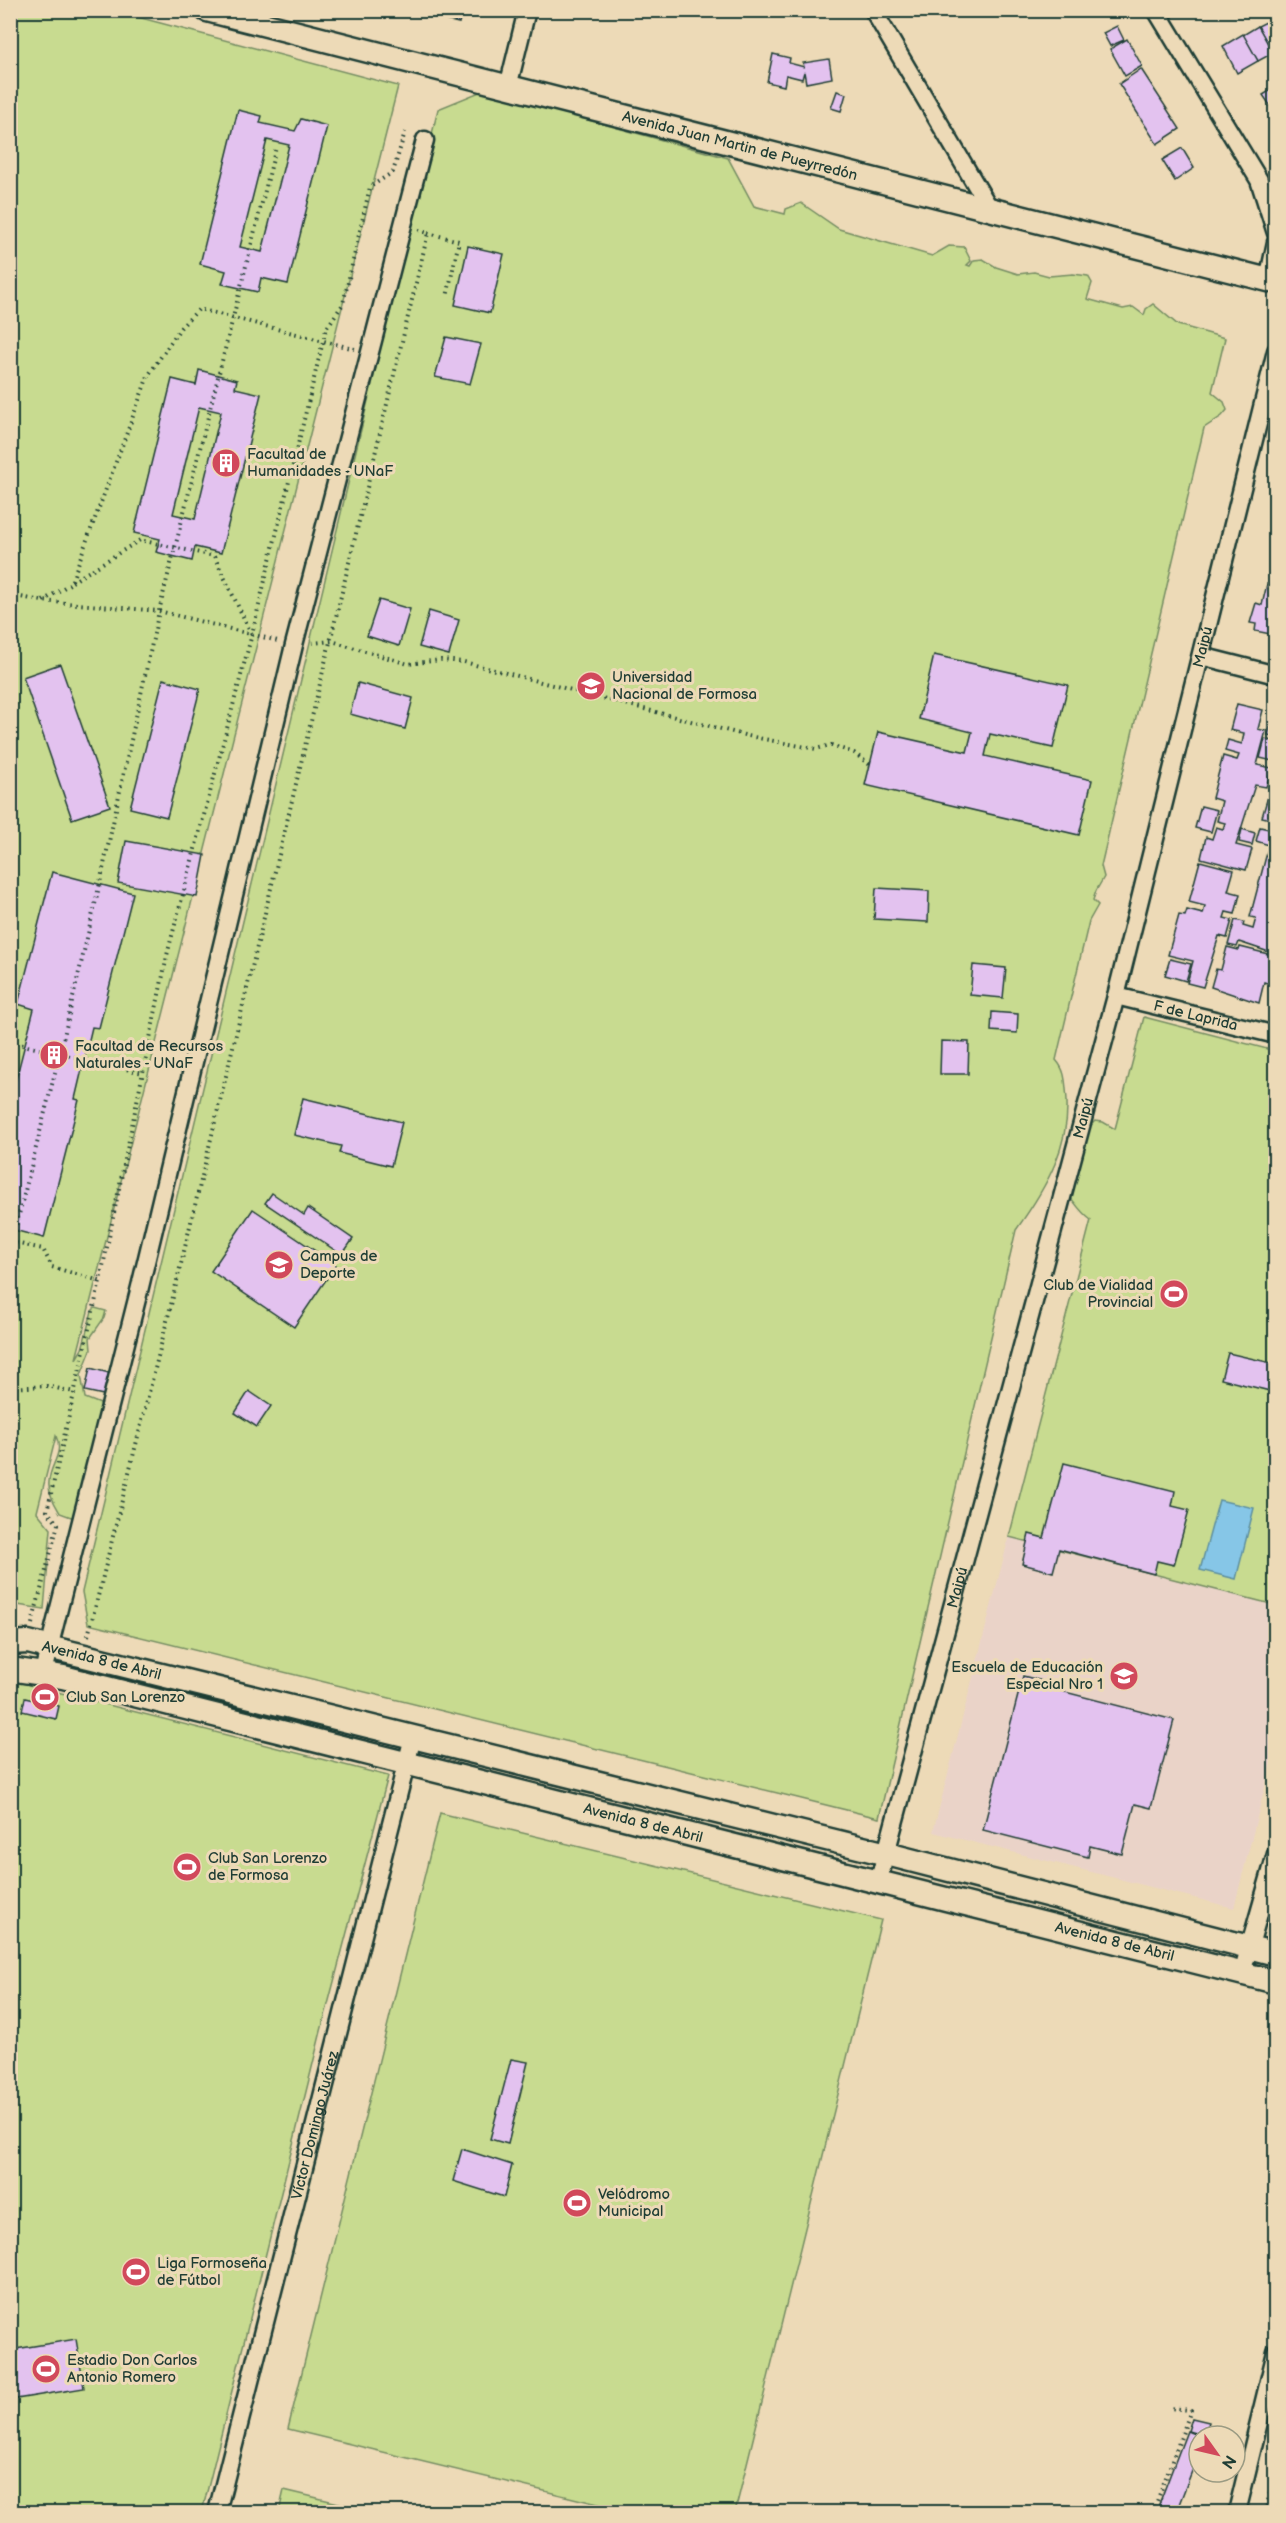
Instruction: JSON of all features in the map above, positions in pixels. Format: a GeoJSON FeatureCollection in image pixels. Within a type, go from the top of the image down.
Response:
{"type":"FeatureCollection","features":[{"type":"Feature","properties":{"kind":"main road","name":"Avenida Juan Martin de Pueyrredón"},"geometry":{"type":"LineString","coordinates":[[207,10],[1272,281]]}},
{"type":"Feature","properties":{"kind":"main road","name":"Avenida 8 de Abril"},"geometry":{"type":"LineString","coordinates":[[19,1642],[83,1655],[887,1854],[1275,1954]]}},
{"type":"Feature","properties":{"kind":"main road","name":"Avenida 8 de Abril"},"geometry":{"type":"LineString","coordinates":[[10,1669],[43,1672],[1275,1982]]}},
{"type":"Feature","properties":{"kind":"street"},"geometry":{"type":"LineString","coordinates":[[508,87],[527,10]]}},
{"type":"Feature","properties":{"kind":"street"},"geometry":{"type":"LineString","coordinates":[[873,10],[990,210]]}},
{"type":"Feature","properties":{"kind":"street"},"geometry":{"type":"LineString","coordinates":[[1156,10],[1258,180],[1275,233]]}},
{"type":"Feature","properties":{"kind":"street"},"geometry":{"type":"LineString","coordinates":[[43,1672],[140,1287],[294,645],[425,140]]}},
{"type":"Feature","properties":{"kind":"street"},"geometry":{"type":"LineString","coordinates":[[1272,281],[1275,242]]}},
{"type":"Feature","properties":{"kind":"street","name":"Maipú"},"geometry":{"type":"LineString","coordinates":[[878,1883],[1116,996],[1275,351]]}},
{"type":"Feature","properties":{"kind":"street"},"geometry":{"type":"LineString","coordinates":[[1201,656],[1275,675]]}},
{"type":"Feature","properties":{"kind":"street","name":"F de Laprida"},"geometry":{"type":"LineString","coordinates":[[1116,996],[1275,1032]]}},
{"type":"Feature","properties":{"kind":"street","name":"Víctor Domingo Juárez"},"geometry":{"type":"LineString","coordinates":[[217,2512],[413,1737]]}},
{"type":"Feature","properties":{"kind":"street"},"geometry":{"type":"LineString","coordinates":[[1242,1973],[1275,1854]]}},
{"type":"Feature","properties":{"kind":"street"},"geometry":{"type":"LineString","coordinates":[[1237,2512],[1275,2352]]}},
{"type":"Feature","properties":{"kind":"path"},"geometry":{"type":"LineString","coordinates":[[19,1642],[58,1524],[47,1511],[100,1281],[168,951],[252,634],[326,329],[343,304],[370,186],[393,172],[405,132]]}},
{"type":"Feature","properties":{"kind":"path"},"geometry":{"type":"LineString","coordinates":[[100,1281],[52,1267],[43,1249],[11,1242],[60,1053],[159,611],[235,317],[276,147]]}},
{"type":"Feature","properties":{"kind":"path"},"geometry":{"type":"LineString","coordinates":[[404,226],[459,241],[447,297]]}},
{"type":"Feature","properties":{"kind":"path"},"geometry":{"type":"LineString","coordinates":[[83,1655],[332,641],[428,233]]}},
{"type":"Feature","properties":{"kind":"path"},"geometry":{"type":"LineString","coordinates":[[71,583],[148,376],[181,327],[199,309],[370,352]]}},
{"type":"Feature","properties":{"kind":"path"},"geometry":{"type":"LineString","coordinates":[[42,601],[140,540],[214,556],[252,634]]}},
{"type":"Feature","properties":{"kind":"path"},"geometry":{"type":"LineString","coordinates":[[10,595],[42,601],[159,611],[294,645],[332,641],[408,664],[441,660],[464,662],[748,736],[816,749],[831,745],[854,753],[870,765]]}},
{"type":"Feature","properties":{"kind":"path"},"geometry":{"type":"LineString","coordinates":[[10,1042],[142,1073]]}},
{"type":"Feature","properties":{"kind":"path"},"geometry":{"type":"LineString","coordinates":[[10,1388],[47,1386],[74,1392]]}},
{"type":"Feature","properties":{"kind":"path"},"geometry":{"type":"LineString","coordinates":[[1153,2512],[1191,2410],[1169,2408]]}},
{"type":"Feature","properties":{"kind":"path"},"geometry":{"type":"LineString","coordinates":[[1265,2512],[1275,2470]]}},
{"type":"Feature","properties":{"kind":"shaded area","name":"Escuela de Educación Especial Nro 1"},"geometry":{"type":"Polygon","coordinates":[[[1009,1537],[1275,1605],[1275,1747],[1234,1908],[933,1832],[1009,1537]]]}},
{"type":"Feature","properties":{"kind":"green space"},"geometry":{"type":"Polygon","coordinates":[[[11,11],[115,11],[398,86],[76,1359],[82,1349],[92,1311],[95,1308],[106,1311],[104,1318],[90,1338],[91,1350],[81,1375],[85,1398],[103,1405],[75,1516],[60,1513],[50,1493],[49,1479],[58,1449],[56,1436],[37,1512],[51,1529],[44,1609],[11,1604],[11,11]]]}},
{"type":"Feature","properties":{"kind":"green space","name":"Universidad Nacional de Formosa"},"geometry":{"type":"Polygon","coordinates":[[[482,91],[728,158],[754,206],[785,214],[786,209],[801,203],[839,229],[932,256],[949,246],[964,247],[971,261],[967,265],[970,266],[974,260],[983,259],[996,267],[1018,274],[1034,272],[1049,276],[1073,274],[1088,276],[1092,283],[1087,299],[1123,309],[1133,307],[1144,315],[1146,309],[1153,304],[1178,325],[1225,338],[1212,392],[1224,402],[1227,410],[1204,428],[1101,866],[1104,877],[1093,900],[1098,905],[1089,921],[1056,1060],[1064,1073],[1066,1089],[1067,1109],[1061,1146],[1047,1181],[1016,1230],[879,1818],[88,1624],[82,1592],[438,109],[482,91]]]}},
{"type":"Feature","properties":{"kind":"green space","name":"Club de Vialidad Provincial"},"geometry":{"type":"Polygon","coordinates":[[[1144,1017],[1275,1051],[1275,1605],[1009,1537],[1091,1220],[1059,1184],[1078,1157],[1089,1127],[1095,1121],[1103,1122],[1115,1129],[1144,1017]]]}},
{"type":"Feature","properties":{"kind":"green space"},"geometry":{"type":"Polygon","coordinates":[[[10,1680],[388,1776],[321,2031],[202,2512],[11,2512],[10,1680]]]}},
{"type":"Feature","properties":{"kind":"green space","name":"Velódromo Municipal"},"geometry":{"type":"Polygon","coordinates":[[[440,1813],[881,1920],[735,2512],[631,2512],[288,2429],[440,1813]]]}},
{"type":"Feature","properties":{"kind":"green space"},"geometry":{"type":"Polygon","coordinates":[[[284,2490],[376,2512],[279,2512],[284,2490]]]}},
{"type":"Feature","properties":{"kind":"water"},"geometry":{"type":"Polygon","coordinates":[[[1219,1500],[1254,1508],[1236,1579],[1200,1570],[1219,1500]]]}},
{"type":"Feature","properties":{"kind":"building"},"geometry":{"type":"Polygon","coordinates":[[[442,10],[462,10],[459,23],[440,19],[442,10]]]}},
{"type":"Feature","properties":{"kind":"building"},"geometry":{"type":"Polygon","coordinates":[[[1276,17],[1276,52],[1273,53],[1258,26],[1276,17]]]}},
{"type":"Feature","properties":{"kind":"building"},"geometry":{"type":"Polygon","coordinates":[[[1117,26],[1124,40],[1110,46],[1103,33],[1117,26]]]}},
{"type":"Feature","properties":{"kind":"building"},"geometry":{"type":"Polygon","coordinates":[[[1258,26],[1273,53],[1258,61],[1243,35],[1258,26]]]}},
{"type":"Feature","properties":{"kind":"building"},"geometry":{"type":"Polygon","coordinates":[[[1243,34],[1258,61],[1237,73],[1223,46],[1243,34]]]}},
{"type":"Feature","properties":{"kind":"building"},"geometry":{"type":"Polygon","coordinates":[[[1127,39],[1142,66],[1125,76],[1110,49],[1127,39]]]}},
{"type":"Feature","properties":{"kind":"building"},"geometry":{"type":"Polygon","coordinates":[[[773,54],[790,58],[789,63],[804,67],[803,63],[829,59],[832,78],[806,83],[804,72],[802,79],[786,75],[784,86],[767,82],[773,54]]]}},
{"type":"Feature","properties":{"kind":"building"},"geometry":{"type":"Polygon","coordinates":[[[1141,69],[1180,129],[1157,144],[1119,84],[1141,69]]]}},
{"type":"Feature","properties":{"kind":"building"},"geometry":{"type":"Polygon","coordinates":[[[1276,87],[1276,114],[1263,95],[1276,87]]]}},
{"type":"Feature","properties":{"kind":"building"},"geometry":{"type":"Polygon","coordinates":[[[837,91],[846,94],[841,111],[831,108],[837,91]]]}},
{"type":"Feature","properties":{"kind":"building"},"geometry":{"type":"Polygon","coordinates":[[[238,110],[262,116],[260,123],[295,131],[301,119],[327,126],[288,284],[261,278],[258,292],[222,284],[226,271],[200,264],[238,110]],[[267,140],[240,247],[262,252],[289,145],[267,140]]]}},
{"type":"Feature","properties":{"kind":"building"},"geometry":{"type":"Polygon","coordinates":[[[1182,148],[1194,168],[1175,181],[1162,160],[1182,148]]]}},
{"type":"Feature","properties":{"kind":"building"},"geometry":{"type":"Polygon","coordinates":[[[468,246],[504,254],[490,313],[455,305],[468,246]]]}},
{"type":"Feature","properties":{"kind":"building"},"geometry":{"type":"Polygon","coordinates":[[[446,337],[481,344],[470,384],[435,377],[446,337]]]}},
{"type":"Feature","properties":{"kind":"building","name":"Facultad de Humanidades - UNaF"},"geometry":{"type":"Polygon","coordinates":[[[199,370],[237,380],[235,388],[261,394],[221,553],[195,547],[192,561],[156,552],[160,539],[134,533],[172,379],[196,385],[199,370]],[[199,407],[173,514],[195,519],[221,412],[199,407]]]}},
{"type":"Feature","properties":{"kind":"building"},"geometry":{"type":"Polygon","coordinates":[[[1267,584],[1276,586],[1276,635],[1255,631],[1256,624],[1250,623],[1256,603],[1262,605],[1267,584]]]}},
{"type":"Feature","properties":{"kind":"building"},"geometry":{"type":"Polygon","coordinates":[[[379,600],[410,609],[399,646],[367,636],[379,600]]]}},
{"type":"Feature","properties":{"kind":"building"},"geometry":{"type":"Polygon","coordinates":[[[429,611],[459,620],[449,655],[419,647],[429,611]]]}},
{"type":"Feature","properties":{"kind":"building"},"geometry":{"type":"Polygon","coordinates":[[[934,655],[1068,685],[1053,748],[990,734],[985,756],[1092,780],[1079,835],[865,785],[878,732],[967,752],[972,732],[919,719],[934,655]]]}},
{"type":"Feature","properties":{"kind":"building"},"geometry":{"type":"Polygon","coordinates":[[[60,664],[110,806],[72,819],[23,677],[60,664]]]}},
{"type":"Feature","properties":{"kind":"building"},"geometry":{"type":"Polygon","coordinates":[[[163,679],[200,689],[167,817],[130,808],[163,679]]]}},
{"type":"Feature","properties":{"kind":"building"},"geometry":{"type":"Polygon","coordinates":[[[358,683],[413,698],[405,729],[350,714],[358,683]]]}},
{"type":"Feature","properties":{"kind":"building"},"geometry":{"type":"Polygon","coordinates":[[[1237,704],[1263,710],[1258,729],[1266,731],[1257,765],[1272,768],[1266,787],[1255,785],[1236,845],[1252,849],[1246,870],[1201,858],[1206,837],[1212,839],[1216,827],[1223,829],[1225,823],[1217,821],[1222,801],[1212,798],[1223,756],[1237,760],[1239,755],[1225,751],[1228,740],[1242,744],[1244,733],[1230,730],[1237,704]]]}},
{"type":"Feature","properties":{"kind":"building"},"geometry":{"type":"Polygon","coordinates":[[[1274,711],[1276,712],[1276,737],[1268,735],[1274,711]]]}},
{"type":"Feature","properties":{"kind":"building"},"geometry":{"type":"Polygon","coordinates":[[[1265,739],[1276,742],[1276,768],[1272,767],[1273,761],[1260,758],[1265,739]]]}},
{"type":"Feature","properties":{"kind":"building"},"geometry":{"type":"Polygon","coordinates":[[[1269,793],[1276,795],[1276,950],[1272,953],[1239,942],[1237,947],[1228,945],[1235,920],[1244,922],[1243,926],[1253,929],[1256,918],[1250,917],[1269,845],[1256,841],[1260,827],[1273,830],[1275,820],[1262,817],[1269,793]]]}},
{"type":"Feature","properties":{"kind":"building"},"geometry":{"type":"Polygon","coordinates":[[[1201,806],[1217,810],[1211,832],[1195,828],[1201,806]]]}},
{"type":"Feature","properties":{"kind":"building"},"geometry":{"type":"Polygon","coordinates":[[[1242,829],[1255,833],[1252,845],[1239,842],[1242,829]]]}},
{"type":"Feature","properties":{"kind":"building"},"geometry":{"type":"Polygon","coordinates":[[[126,841],[205,855],[197,897],[118,883],[126,841]]]}},
{"type":"Feature","properties":{"kind":"building"},"geometry":{"type":"Polygon","coordinates":[[[1200,861],[1234,870],[1228,891],[1240,894],[1235,914],[1226,912],[1224,918],[1232,920],[1227,938],[1219,936],[1203,987],[1187,983],[1193,961],[1168,955],[1179,915],[1185,916],[1187,910],[1203,914],[1205,906],[1189,902],[1200,861]]]}},
{"type":"Feature","properties":{"kind":"building","name":"Facultad de Recursos Naturales - UNaF"},"geometry":{"type":"Polygon","coordinates":[[[52,872],[133,893],[99,1028],[92,1027],[75,1099],[79,1100],[44,1238],[10,1229],[10,1082],[15,1083],[34,1009],[18,1004],[52,872]]]}},
{"type":"Feature","properties":{"kind":"building"},"geometry":{"type":"Polygon","coordinates":[[[876,888],[929,891],[928,922],[874,919],[876,888]]]}},
{"type":"Feature","properties":{"kind":"building"},"geometry":{"type":"Polygon","coordinates":[[[1227,947],[1239,950],[1240,947],[1276,956],[1270,984],[1264,982],[1259,1003],[1211,987],[1216,969],[1221,970],[1227,947]]]}},
{"type":"Feature","properties":{"kind":"building"},"geometry":{"type":"Polygon","coordinates":[[[1170,959],[1191,964],[1186,981],[1165,975],[1170,959]]]}},
{"type":"Feature","properties":{"kind":"building"},"geometry":{"type":"Polygon","coordinates":[[[973,965],[1006,968],[1003,998],[970,995],[973,965]]]}},
{"type":"Feature","properties":{"kind":"building"},"geometry":{"type":"Polygon","coordinates":[[[992,1012],[1018,1014],[1017,1033],[991,1031],[992,1012]]]}},
{"type":"Feature","properties":{"kind":"building"},"geometry":{"type":"Polygon","coordinates":[[[941,1041],[969,1042],[968,1074],[940,1074],[941,1041]]]}},
{"type":"Feature","properties":{"kind":"building"},"geometry":{"type":"Polygon","coordinates":[[[303,1098],[402,1122],[391,1166],[339,1153],[341,1146],[294,1135],[303,1098]]]}},
{"type":"Feature","properties":{"kind":"building"},"geometry":{"type":"Polygon","coordinates":[[[272,1193],[304,1215],[308,1208],[353,1239],[342,1255],[265,1203],[272,1193]]]}},
{"type":"Feature","properties":{"kind":"building"},"geometry":{"type":"Polygon","coordinates":[[[253,1209],[336,1265],[294,1327],[211,1271],[253,1209]]]}},
{"type":"Feature","properties":{"kind":"building"},"geometry":{"type":"Polygon","coordinates":[[[1228,1353],[1276,1364],[1270,1391],[1221,1379],[1228,1353]]]}},
{"type":"Feature","properties":{"kind":"building"},"geometry":{"type":"Polygon","coordinates":[[[90,1368],[113,1374],[108,1396],[85,1391],[90,1368]]]}},
{"type":"Feature","properties":{"kind":"building"},"geometry":{"type":"Polygon","coordinates":[[[249,1391],[271,1406],[257,1427],[235,1413],[249,1391]]]}},
{"type":"Feature","properties":{"kind":"building"},"geometry":{"type":"Polygon","coordinates":[[[1064,1463],[1175,1491],[1172,1506],[1189,1510],[1174,1565],[1157,1561],[1154,1574],[1059,1549],[1053,1572],[1022,1564],[1029,1534],[1044,1538],[1064,1463]]]}},
{"type":"Feature","properties":{"kind":"building"},"geometry":{"type":"Polygon","coordinates":[[[1023,1676],[1062,1686],[1061,1691],[1174,1720],[1151,1808],[1135,1804],[1122,1854],[1090,1846],[1088,1857],[983,1830],[1023,1676]]]}},
{"type":"Feature","properties":{"kind":"building"},"geometry":{"type":"Polygon","coordinates":[[[25,1698],[59,1706],[56,1719],[22,1711],[25,1698]]]}},
{"type":"Feature","properties":{"kind":"building"},"geometry":{"type":"Polygon","coordinates":[[[511,2059],[528,2062],[508,2144],[490,2139],[511,2059]]]}},
{"type":"Feature","properties":{"kind":"building"},"geometry":{"type":"Polygon","coordinates":[[[462,2149],[512,2165],[504,2197],[453,2181],[462,2149]]]}},
{"type":"Feature","properties":{"kind":"building","name":"Estadio Don Carlos Antonio Romero"},"geometry":{"type":"Polygon","coordinates":[[[76,2339],[84,2388],[10,2400],[10,2350],[76,2339]]]}},
{"type":"Feature","properties":{"kind":"building"},"geometry":{"type":"Polygon","coordinates":[[[1192,2418],[1209,2422],[1208,2424],[1190,2424],[1192,2418]]]}},
{"type":"Feature","properties":{"kind":"building"},"geometry":{"type":"Polygon","coordinates":[[[1187,2431],[1187,2484],[1176,2512],[1156,2512],[1187,2431]]]}},
{"type":"Feature","properties":{"kind":"place","name":"Facultad de Humanidades - UNaF"},"geometry":{"type":"Point","coordinates":[226,463]}},
{"type":"Feature","properties":{"kind":"place","name":"Universidad Nacional de Formosa"},"geometry":{"type":"Point","coordinates":[591,686]}},
{"type":"Feature","properties":{"kind":"place","name":"Facultad de Recursos Naturales - UNaF"},"geometry":{"type":"Point","coordinates":[54,1055]}},
{"type":"Feature","properties":{"kind":"place","name":"Campus de Deporte"},"geometry":{"type":"Point","coordinates":[279,1265]}},
{"type":"Feature","properties":{"kind":"place","name":"Club de Vialidad Provincial"},"geometry":{"type":"Point","coordinates":[1174,1294]}},
{"type":"Feature","properties":{"kind":"place","name":"Escuela de Educación Especial Nro 1"},"geometry":{"type":"Point","coordinates":[1124,1676]}},
{"type":"Feature","properties":{"kind":"place","name":"Club San Lorenzo"},"geometry":{"type":"Point","coordinates":[45,1697]}},
{"type":"Feature","properties":{"kind":"place","name":"Club San Lorenzo de Formosa"},"geometry":{"type":"Point","coordinates":[187,1867]}},
{"type":"Feature","properties":{"kind":"place","name":"Velódromo Municipal"},"geometry":{"type":"Point","coordinates":[577,2203]}},
{"type":"Feature","properties":{"kind":"place","name":"Liga Formoseña de Fútbol"},"geometry":{"type":"Point","coordinates":[136,2272]}},
{"type":"Feature","properties":{"kind":"place","name":"Estadio Don Carlos Antonio Romero"},"geometry":{"type":"Point","coordinates":[46,2369]}}]}
